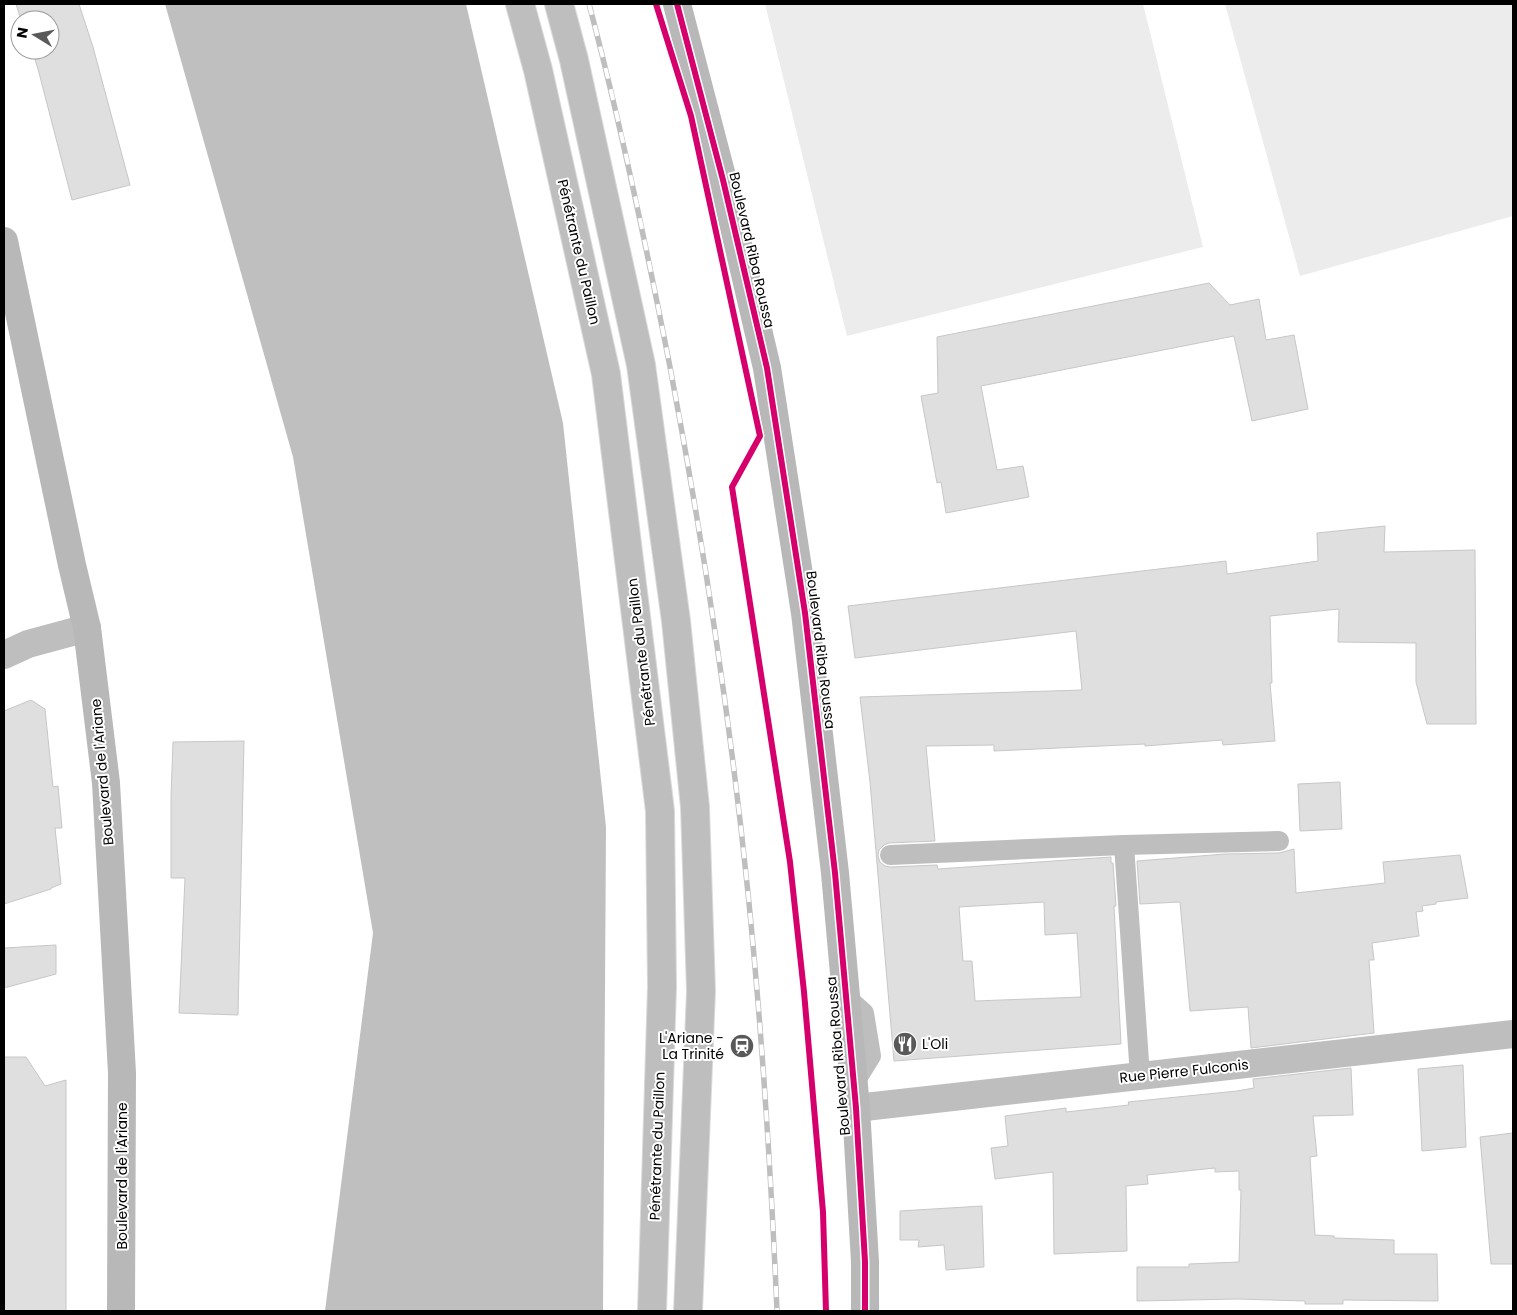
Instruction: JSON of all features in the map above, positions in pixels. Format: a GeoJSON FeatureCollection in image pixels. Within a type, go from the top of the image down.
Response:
{"type":"FeatureCollection","features":[{"type":"Feature","properties":{"kind":"main road","name":"Pénétrante du Paillon"},"geometry":{"type":"LineString","coordinates":[[520,4],[538,70],[606,374],[660,811],[662,987],[652,1311]]}},
{"type":"Feature","properties":{"kind":"main road"},"geometry":{"type":"LineString","coordinates":[[559,4],[574,60],[641,365],[676,621],[696,807],[701,991],[688,1311]]}},
{"type":"Feature","properties":{"kind":"main road"},"geometry":{"type":"LineString","coordinates":[[4,655],[28,644],[87,628]]}},
{"type":"Feature","properties":{"kind":"main road","name":"Rue Pierre Fulconis"},"geometry":{"type":"LineString","coordinates":[[854,1097],[1140,1076],[1513,1034]]}},
{"type":"Feature","properties":{"kind":"street","name":"Boulevard Riba Roussa"},"geometry":{"type":"LineString","coordinates":[[677,4],[723,180],[767,368],[805,613],[835,874],[846,997],[865,1262],[865,1311]]}},
{"type":"Feature","properties":{"kind":"street","name":"Boulevard de l'Ariane"},"geometry":{"type":"LineString","coordinates":[[4,241],[7,269],[87,628],[106,783],[122,1073],[121,1311]]}},
{"type":"Feature","properties":{"kind":"lane"},"geometry":{"type":"LineString","coordinates":[[890,854],[1279,840]]}},
{"type":"Feature","properties":{"kind":"lane"},"geometry":{"type":"LineString","coordinates":[[1124,845],[1140,1076]]}},
{"type":"Feature","properties":{"kind":"shaded area"},"geometry":{"type":"Polygon","coordinates":[[[165,4],[466,4],[563,423],[606,827],[603,1311],[325,1311],[373,933],[293,457],[165,4]]]}},
{"type":"Feature","properties":{"kind":"shaded area"},"geometry":{"type":"Polygon","coordinates":[[[765,4],[1143,4],[1203,247],[847,336],[765,4]]]}},
{"type":"Feature","properties":{"kind":"shaded area"},"geometry":{"type":"Polygon","coordinates":[[[1225,4],[1513,4],[1513,216],[1300,276],[1225,4]]]}},
{"type":"Feature","properties":{"kind":"building"},"geometry":{"type":"Polygon","coordinates":[[[16,4],[79,4],[93,47],[130,185],[72,200],[35,60],[60,60],[60,10],[18,10],[16,4]]]}},
{"type":"Feature","properties":{"kind":"building"},"geometry":{"type":"Polygon","coordinates":[[[1209,283],[1230,305],[1259,299],[1266,340],[1294,335],[1308,409],[1252,421],[1234,336],[981,386],[997,470],[1023,466],[1029,497],[946,513],[941,482],[937,483],[921,396],[938,393],[937,337],[1209,283]]]}},
{"type":"Feature","properties":{"kind":"building"},"geometry":{"type":"Polygon","coordinates":[[[1385,526],[1384,552],[1475,550],[1476,724],[1427,724],[1416,682],[1416,643],[1338,642],[1339,609],[1270,616],[1272,683],[1270,683],[1275,741],[1223,745],[1222,740],[1145,746],[1145,744],[994,751],[994,745],[926,746],[935,841],[889,843],[879,850],[880,862],[885,866],[891,867],[937,865],[938,869],[1111,857],[1116,906],[1114,906],[1121,1044],[894,1061],[870,782],[860,697],[1082,690],[1076,631],[855,658],[848,606],[1226,561],[1227,574],[1318,561],[1317,533],[1385,526]],[[1044,902],[959,907],[963,961],[972,961],[975,1001],[1081,997],[1077,933],[1045,935],[1044,902]]]}},
{"type":"Feature","properties":{"kind":"building"},"geometry":{"type":"Polygon","coordinates":[[[31,700],[45,709],[53,787],[58,786],[62,828],[55,828],[61,884],[4,904],[4,711],[31,700]]]}},
{"type":"Feature","properties":{"kind":"building"},"geometry":{"type":"Polygon","coordinates":[[[244,741],[238,1015],[179,1013],[185,878],[171,878],[173,742],[244,741]]]}},
{"type":"Feature","properties":{"kind":"building"},"geometry":{"type":"Polygon","coordinates":[[[1340,782],[1342,829],[1300,831],[1298,784],[1340,782]]]}},
{"type":"Feature","properties":{"kind":"building"},"geometry":{"type":"Polygon","coordinates":[[[1294,849],[1296,893],[1385,883],[1383,862],[1460,855],[1468,898],[1436,902],[1436,904],[1422,906],[1423,911],[1416,912],[1419,936],[1372,943],[1374,960],[1369,960],[1374,1033],[1251,1048],[1248,1007],[1190,1011],[1180,902],[1140,904],[1137,861],[1225,854],[1279,853],[1294,849]]]}},
{"type":"Feature","properties":{"kind":"building"},"geometry":{"type":"Polygon","coordinates":[[[56,945],[56,974],[4,988],[4,948],[56,945]]]}},
{"type":"Feature","properties":{"kind":"building"},"geometry":{"type":"Polygon","coordinates":[[[4,1057],[26,1057],[45,1086],[66,1080],[66,1311],[4,1311],[4,1057]]]}},
{"type":"Feature","properties":{"kind":"building"},"geometry":{"type":"Polygon","coordinates":[[[1463,1065],[1466,1147],[1422,1151],[1418,1069],[1463,1065]]]}},
{"type":"Feature","properties":{"kind":"building"},"geometry":{"type":"Polygon","coordinates":[[[1351,1068],[1353,1115],[1313,1116],[1317,1156],[1310,1157],[1315,1235],[1334,1236],[1334,1238],[1394,1240],[1394,1254],[1437,1254],[1438,1301],[1343,1300],[1343,1304],[1305,1304],[1305,1301],[1238,1299],[1137,1301],[1137,1267],[1189,1267],[1189,1264],[1239,1262],[1241,1190],[1239,1190],[1239,1171],[1215,1172],[1215,1168],[1147,1175],[1148,1184],[1126,1186],[1127,1251],[1054,1254],[1053,1172],[995,1179],[991,1148],[1008,1146],[1005,1116],[1066,1108],[1066,1112],[1129,1105],[1128,1102],[1237,1091],[1254,1088],[1253,1079],[1351,1068]]]}},
{"type":"Feature","properties":{"kind":"building"},"geometry":{"type":"Polygon","coordinates":[[[1513,1133],[1513,1264],[1491,1264],[1480,1137],[1513,1133]]]}},
{"type":"Feature","properties":{"kind":"building"},"geometry":{"type":"Polygon","coordinates":[[[982,1206],[984,1267],[946,1270],[944,1245],[918,1247],[919,1240],[900,1240],[900,1211],[982,1206]]]}},
{"type":"Feature","properties":{"kind":"railway"},"geometry":{"type":"LineString","coordinates":[[589,4],[612,94],[670,367],[694,498],[724,695],[741,827],[758,997],[777,1311]]}},
{"type":"Feature","properties":{"kind":"cycle path"},"geometry":{"type":"LineString","coordinates":[[656,4],[691,116],[760,436],[732,487],[790,862],[804,992],[823,1212],[826,1311]]}},
{"type":"Feature","properties":{"kind":"cycle path"},"geometry":{"type":"LineString","coordinates":[[677,4],[723,180],[767,368],[805,613],[835,873],[856,1108],[865,1262],[865,1311]]}},
{"type":"Feature","properties":{"kind":"place","name":"L'Oli"},"geometry":{"type":"Point","coordinates":[905,1044]}},
{"type":"Feature","properties":{"kind":"place","name":"L'Ariane - La Trinité"},"geometry":{"type":"Point","coordinates":[742,1046]}}]}
